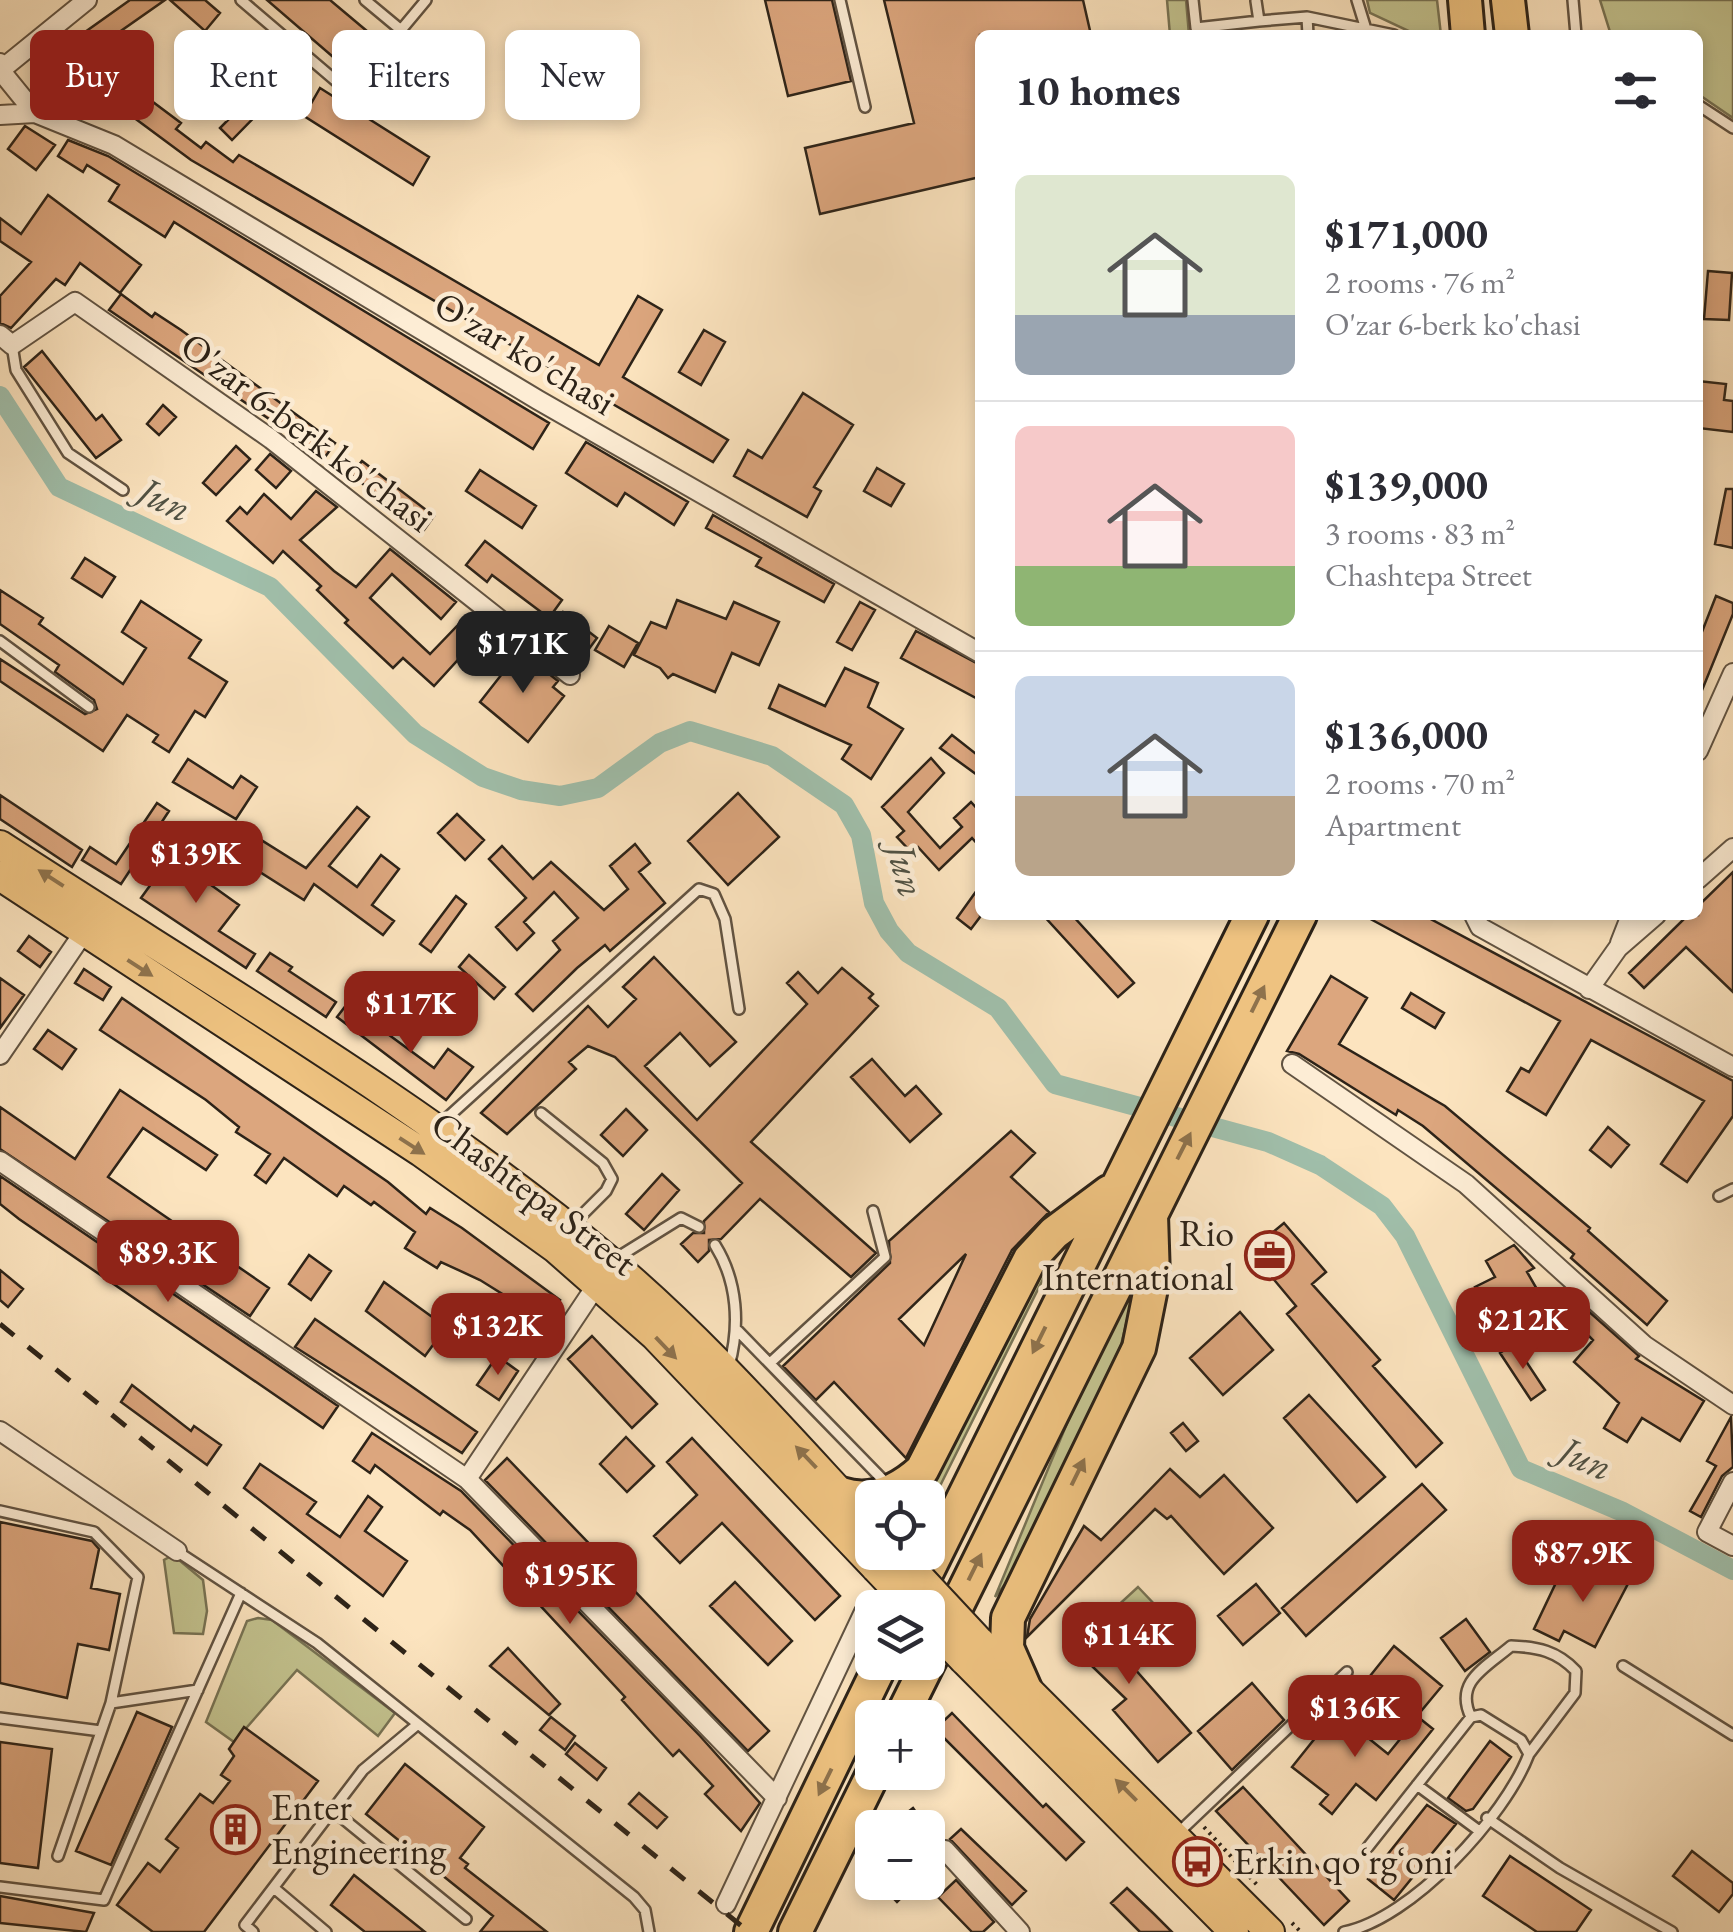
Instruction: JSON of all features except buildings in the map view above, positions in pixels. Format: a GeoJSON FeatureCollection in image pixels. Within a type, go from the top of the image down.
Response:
{"type":"FeatureCollection","features":[{"type":"Feature","properties":{"kind":"highway"},"geometry":{"type":"LineString","coordinates":[[1465,0],[1468,30]]}},
{"type":"Feature","properties":{"kind":"highway"},"geometry":{"type":"LineString","coordinates":[[1508,0],[1511,30]]}},
{"type":"Feature","properties":{"kind":"highway"},"geometry":{"type":"LineString","coordinates":[[920,1590],[1113,1189],[1250,920]]}},
{"type":"Feature","properties":{"kind":"highway"},"geometry":{"type":"LineString","coordinates":[[910,1700],[1298,920]]}},
{"type":"Feature","properties":{"kind":"highway"},"geometry":{"type":"LineString","coordinates":[[907,1480],[1030,1260],[1054,1233],[1113,1189]]}},
{"type":"Feature","properties":{"kind":"highway"},"geometry":{"type":"LineString","coordinates":[[1024,1689],[1007,1648],[1008,1618],[1139,1348],[1153,1278],[1151,1209]]}},
{"type":"Feature","properties":{"kind":"highway"},"geometry":{"type":"LineString","coordinates":[[841,1494],[855,1497]]}},
{"type":"Feature","properties":{"kind":"highway"},"geometry":{"type":"LineString","coordinates":[[752,1932],[873,1680]]}},
{"type":"Feature","properties":{"kind":"highway"},"geometry":{"type":"LineString","coordinates":[[796,1932],[865,1790]]}},
{"type":"Feature","properties":{"kind":"main road","name":"Chashtepa Street"},"geometry":{"type":"LineString","coordinates":[[0,845],[512,1214],[604,1272],[727,1374],[855,1509]]}},
{"type":"Feature","properties":{"kind":"main road","name":"Chashtepa Street"},"geometry":{"type":"LineString","coordinates":[[0,876],[84,932],[435,1129],[570,1228],[604,1272],[855,1533]]}},
{"type":"Feature","properties":{"kind":"main road","name":"Chashtepa Street"},"geometry":{"type":"LineString","coordinates":[[891,1570],[972,1650],[1234,1932]]}},
{"type":"Feature","properties":{"kind":"main road","name":"Chashtepa Street"},"geometry":{"type":"LineString","coordinates":[[945,1633],[1024,1689],[1174,1836],[1280,1926]]}},
{"type":"Feature","properties":{"kind":"street"},"geometry":{"type":"LineString","coordinates":[[30,106],[1,67],[87,0]]}},
{"type":"Feature","properties":{"kind":"street"},"geometry":{"type":"LineString","coordinates":[[0,115],[30,113]]}},
{"type":"Feature","properties":{"kind":"street","name":"O'zar ko'chasi"},"geometry":{"type":"LineString","coordinates":[[52,120],[114,145],[538,400],[975,651]]}},
{"type":"Feature","properties":{"kind":"street","name":"O'zar 6-berk ko'chasi"},"geometry":{"type":"LineString","coordinates":[[6,340],[75,302],[270,439],[570,675]]}},
{"type":"Feature","properties":{"kind":"street"},"geometry":{"type":"LineString","coordinates":[[1703,740],[1733,673]]}},
{"type":"Feature","properties":{"kind":"street"},"geometry":{"type":"LineString","coordinates":[[1703,875],[1733,848]]}},
{"type":"Feature","properties":{"kind":"street"},"geometry":{"type":"LineString","coordinates":[[1476,920],[1480,927],[1733,1067]]}},
{"type":"Feature","properties":{"kind":"street"},"geometry":{"type":"LineString","coordinates":[[1618,948],[1629,920]]}},
{"type":"Feature","properties":{"kind":"street"},"geometry":{"type":"LineString","coordinates":[[1589,989],[1618,948],[1650,920]]}},
{"type":"Feature","properties":{"kind":"street"},"geometry":{"type":"LineString","coordinates":[[0,1056],[84,932]]}},
{"type":"Feature","properties":{"kind":"street"},"geometry":{"type":"LineString","coordinates":[[1292,1064],[1466,1184],[1644,1346],[1733,1405]]}},
{"type":"Feature","properties":{"kind":"street"},"geometry":{"type":"LineString","coordinates":[[0,1161],[467,1479],[777,1798]]}},
{"type":"Feature","properties":{"kind":"street"},"geometry":{"type":"LineString","coordinates":[[467,1479],[604,1272]]}},
{"type":"Feature","properties":{"kind":"street"},"geometry":{"type":"LineString","coordinates":[[0,1432],[177,1551]]}},
{"type":"Feature","properties":{"kind":"street"},"geometry":{"type":"LineString","coordinates":[[1733,1482],[1708,1532],[1733,1546]]}},
{"type":"Feature","properties":{"kind":"street"},"geometry":{"type":"LineString","coordinates":[[726,1904],[855,1631]]}},
{"type":"Feature","properties":{"kind":"street"},"geometry":{"type":"LineString","coordinates":[[945,1850],[1020,1932]]}},
{"type":"Feature","properties":{"kind":"lane"},"geometry":{"type":"LineString","coordinates":[[241,0],[332,78]]}},
{"type":"Feature","properties":{"kind":"lane"},"geometry":{"type":"LineString","coordinates":[[365,0],[401,30],[426,0]]}},
{"type":"Feature","properties":{"kind":"lane"},"geometry":{"type":"LineString","coordinates":[[840,0],[865,107]]}},
{"type":"Feature","properties":{"kind":"lane"},"geometry":{"type":"LineString","coordinates":[[1193,0],[1197,30]]}},
{"type":"Feature","properties":{"kind":"lane"},"geometry":{"type":"LineString","coordinates":[[1256,0],[1259,21]]}},
{"type":"Feature","properties":{"kind":"lane"},"geometry":{"type":"LineString","coordinates":[[1358,0],[1365,26]]}},
{"type":"Feature","properties":{"kind":"lane"},"geometry":{"type":"LineString","coordinates":[[1572,0],[1575,30]]}},
{"type":"Feature","properties":{"kind":"lane"},"geometry":{"type":"LineString","coordinates":[[1208,30],[1306,17],[1378,30]]}},
{"type":"Feature","properties":{"kind":"lane"},"geometry":{"type":"LineString","coordinates":[[1306,17],[1307,30]]}},
{"type":"Feature","properties":{"kind":"lane"},"geometry":{"type":"LineString","coordinates":[[1703,107],[1733,128]]}},
{"type":"Feature","properties":{"kind":"lane"},"geometry":{"type":"LineString","coordinates":[[6,340],[16,370],[68,453],[123,490]]}},
{"type":"Feature","properties":{"kind":"lane"},"geometry":{"type":"LineString","coordinates":[[0,641],[90,707]]}},
{"type":"Feature","properties":{"kind":"lane"},"geometry":{"type":"LineString","coordinates":[[435,1129],[698,889],[714,894],[725,920],[739,1009]]}},
{"type":"Feature","properties":{"kind":"lane"},"geometry":{"type":"LineString","coordinates":[[541,1113],[604,1163],[612,1179],[606,1192],[570,1228]]}},
{"type":"Feature","properties":{"kind":"lane"},"geometry":{"type":"LineString","coordinates":[[1720,1196],[1733,1189]]}},
{"type":"Feature","properties":{"kind":"lane"},"geometry":{"type":"LineString","coordinates":[[770,1363],[886,1257],[873,1210]]}},
{"type":"Feature","properties":{"kind":"lane"},"geometry":{"type":"LineString","coordinates":[[604,1272],[681,1218],[698,1227]]}},
{"type":"Feature","properties":{"kind":"lane"},"geometry":{"type":"LineString","coordinates":[[715,1245],[726,1263],[738,1331],[727,1374]]}},
{"type":"Feature","properties":{"kind":"lane"},"geometry":{"type":"LineString","coordinates":[[738,1331],[902,1480]]}},
{"type":"Feature","properties":{"kind":"lane"},"geometry":{"type":"LineString","coordinates":[[0,1511],[94,1532],[138,1577],[110,1703],[58,1856]]}},
{"type":"Feature","properties":{"kind":"lane"},"geometry":{"type":"LineString","coordinates":[[177,1551],[317,1642],[634,1897],[645,1910],[649,1932]]}},
{"type":"Feature","properties":{"kind":"lane"},"geometry":{"type":"LineString","coordinates":[[0,1887],[104,1900],[242,1593]]}},
{"type":"Feature","properties":{"kind":"lane"},"geometry":{"type":"LineString","coordinates":[[1344,1932],[1380,1920],[1416,1896],[1478,1830],[1522,1774],[1529,1754],[1575,1693],[1576,1671],[1564,1658],[1539,1647],[1512,1646],[1465,1687],[1462,1700],[1470,1718]]}},
{"type":"Feature","properties":{"kind":"lane"},"geometry":{"type":"LineString","coordinates":[[1623,1666],[1733,1735]]}},
{"type":"Feature","properties":{"kind":"lane"},"geometry":{"type":"LineString","coordinates":[[1174,1836],[1347,1672]]}},
{"type":"Feature","properties":{"kind":"lane"},"geometry":{"type":"LineString","coordinates":[[110,1703],[198,1690]]}},
{"type":"Feature","properties":{"kind":"lane"},"geometry":{"type":"LineString","coordinates":[[1368,1847],[1470,1718],[1481,1715],[1521,1740],[1529,1754]]}},
{"type":"Feature","properties":{"kind":"lane"},"geometry":{"type":"LineString","coordinates":[[0,1718],[101,1731]]}},
{"type":"Feature","properties":{"kind":"lane"},"geometry":{"type":"LineString","coordinates":[[254,1932],[245,1924],[335,1812],[363,1770],[418,1724]]}},
{"type":"Feature","properties":{"kind":"lane"},"geometry":{"type":"LineString","coordinates":[[1418,1784],[1478,1830]]}},
{"type":"Feature","properties":{"kind":"lane"},"geometry":{"type":"LineString","coordinates":[[335,1812],[466,1920]]}},
{"type":"Feature","properties":{"kind":"lane"},"geometry":{"type":"LineString","coordinates":[[1487,1818],[1560,1868],[1672,1932]]}},
{"type":"Feature","properties":{"kind":"lane"},"geometry":{"type":"LineString","coordinates":[[274,1888],[326,1932]]}},
{"type":"Feature","properties":{"kind":"lane"},"geometry":{"type":"LineString","coordinates":[[1380,1920],[1391,1932]]}},
{"type":"Feature","properties":{"kind":"path"},"geometry":{"type":"LineString","coordinates":[[1194,1817],[1260,1888]]}},
{"type":"Feature","properties":{"kind":"path"},"geometry":{"type":"LineString","coordinates":[[1280,1926],[1301,1932]]}},
{"type":"Feature","properties":{"kind":"green space"},"geometry":{"type":"Polygon","coordinates":[[[1167,0],[1186,0],[1189,30],[1170,30],[1167,0]]]}},
{"type":"Feature","properties":{"kind":"green space"},"geometry":{"type":"Polygon","coordinates":[[[1367,0],[1437,0],[1440,30],[1406,30],[1370,13],[1367,0]]]}},
{"type":"Feature","properties":{"kind":"green space"},"geometry":{"type":"Polygon","coordinates":[[[1600,0],[1733,0],[1733,118],[1703,97],[1703,30],[1609,30],[1600,0]]]}},
{"type":"Feature","properties":{"kind":"green space"},"geometry":{"type":"Polygon","coordinates":[[[1062,1241],[943,1480],[935,1480],[1041,1266],[1062,1241]]]}},
{"type":"Feature","properties":{"kind":"green space"},"geometry":{"type":"Polygon","coordinates":[[[1137,1279],[1121,1345],[1013,1574],[995,1597],[1080,1392],[1137,1279]]]}},
{"type":"Feature","properties":{"kind":"green space"},"geometry":{"type":"Polygon","coordinates":[[[173,1555],[203,1580],[207,1611],[203,1634],[174,1633],[164,1560],[173,1555]]]}},
{"type":"Feature","properties":{"kind":"green space"},"geometry":{"type":"Polygon","coordinates":[[[1138,1587],[1178,1629],[1154,1653],[1113,1610],[1138,1587]]]}},
{"type":"Feature","properties":{"kind":"green space"},"geometry":{"type":"Polygon","coordinates":[[[272,1620],[395,1713],[378,1736],[297,1670],[234,1742],[206,1722],[247,1621],[272,1620]]]}},
{"type":"Feature","properties":{"kind":"waterway","name":"Jun"},"geometry":{"type":"LineString","coordinates":[[0,396],[59,487],[270,587],[415,734],[483,777],[521,790],[560,796],[598,788],[660,743],[690,731],[772,756],[844,805],[861,835],[874,903],[889,931],[908,953],[998,1008],[1055,1084],[1268,1142],[1320,1165],[1382,1206],[1405,1236],[1521,1469],[1623,1512],[1733,1570]]}},
{"type":"Feature","properties":{"kind":"railway"},"geometry":{"type":"LineString","coordinates":[[0,1324],[749,1932]]}},
{"type":"Feature","properties":{"kind":"place","name":"Rio International"},"geometry":{"type":"Point","coordinates":[1269,1255]}},
{"type":"Feature","properties":{"kind":"place","name":"Enter Engineering"},"geometry":{"type":"Point","coordinates":[236,1829]}},
{"type":"Feature","properties":{"kind":"place","name":"Erkin qoʻrgʻoni"},"geometry":{"type":"Point","coordinates":[1198,1861]}}]}
